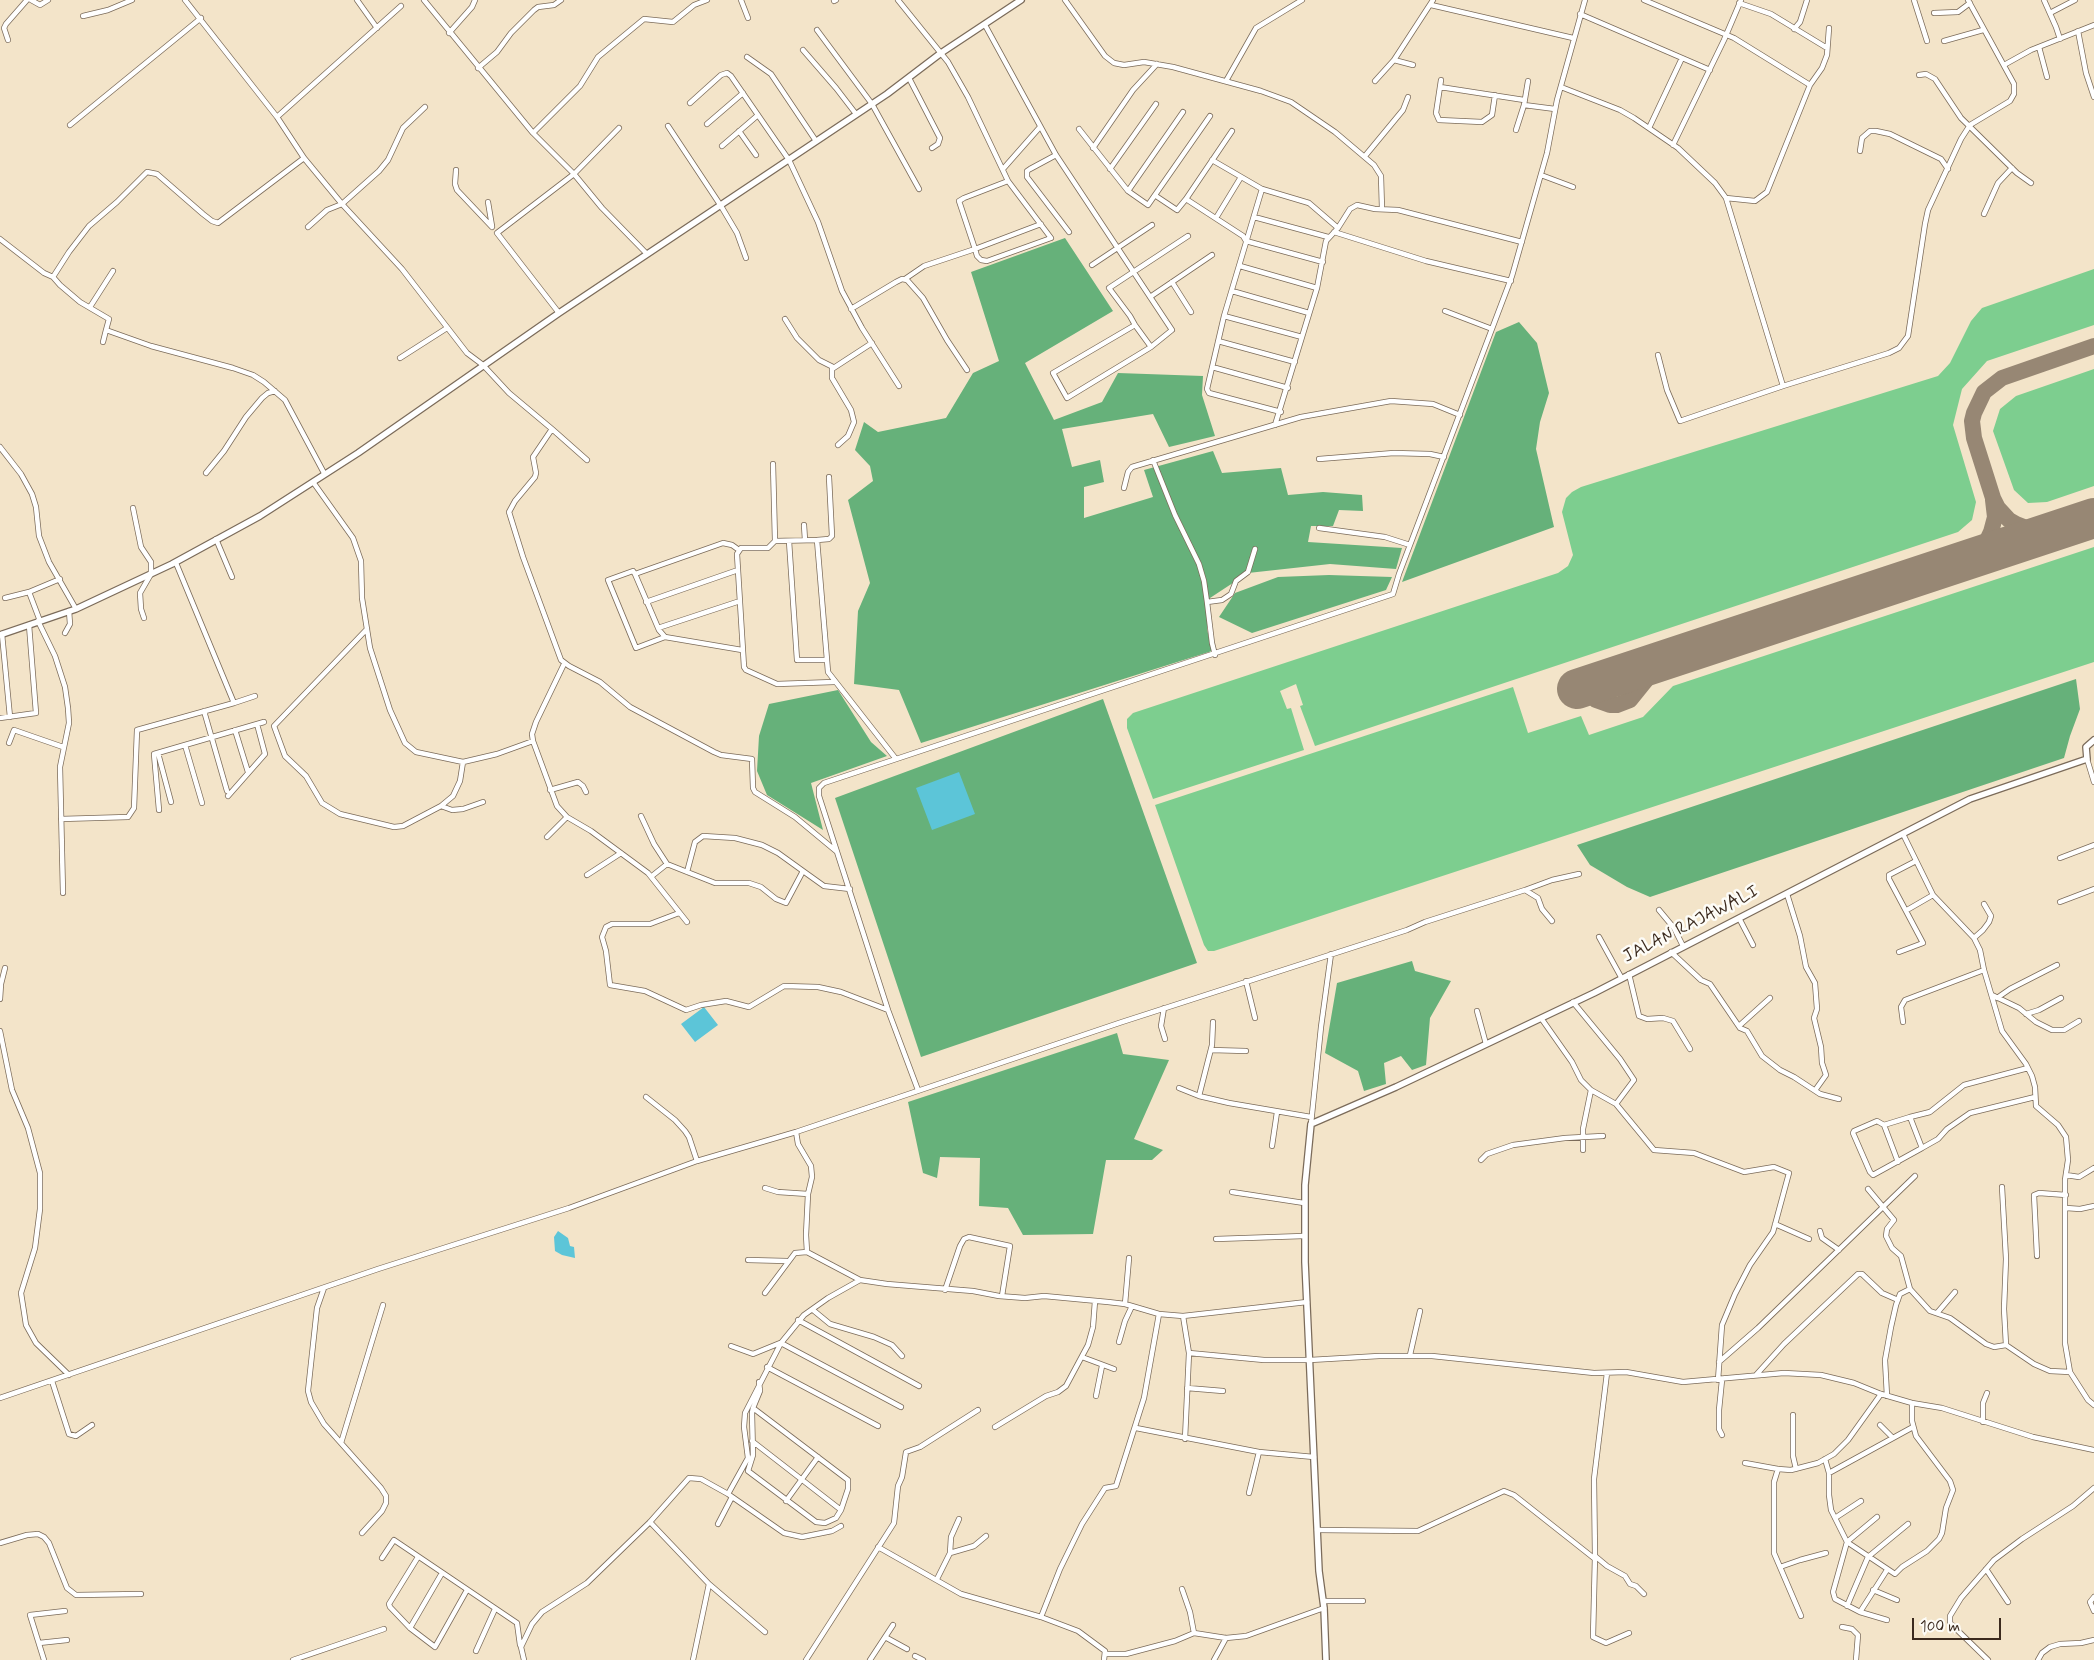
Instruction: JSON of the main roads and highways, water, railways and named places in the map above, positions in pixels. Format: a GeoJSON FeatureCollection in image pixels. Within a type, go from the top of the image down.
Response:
{"type":"FeatureCollection","features":[{"type":"Feature","properties":{"kind":"water"},"geometry":{"type":"Polygon","coordinates":[[[959,772],[975,814],[932,830],[916,788],[959,772]]]}},
{"type":"Feature","properties":{"kind":"water"},"geometry":{"type":"Polygon","coordinates":[[[704,1007],[718,1025],[695,1042],[681,1024],[704,1007]]]}},
{"type":"Feature","properties":{"kind":"water"},"geometry":{"type":"Polygon","coordinates":[[[558,1231],[568,1238],[570,1246],[574,1247],[575,1258],[555,1251],[554,1237],[558,1231]]]}}]}
